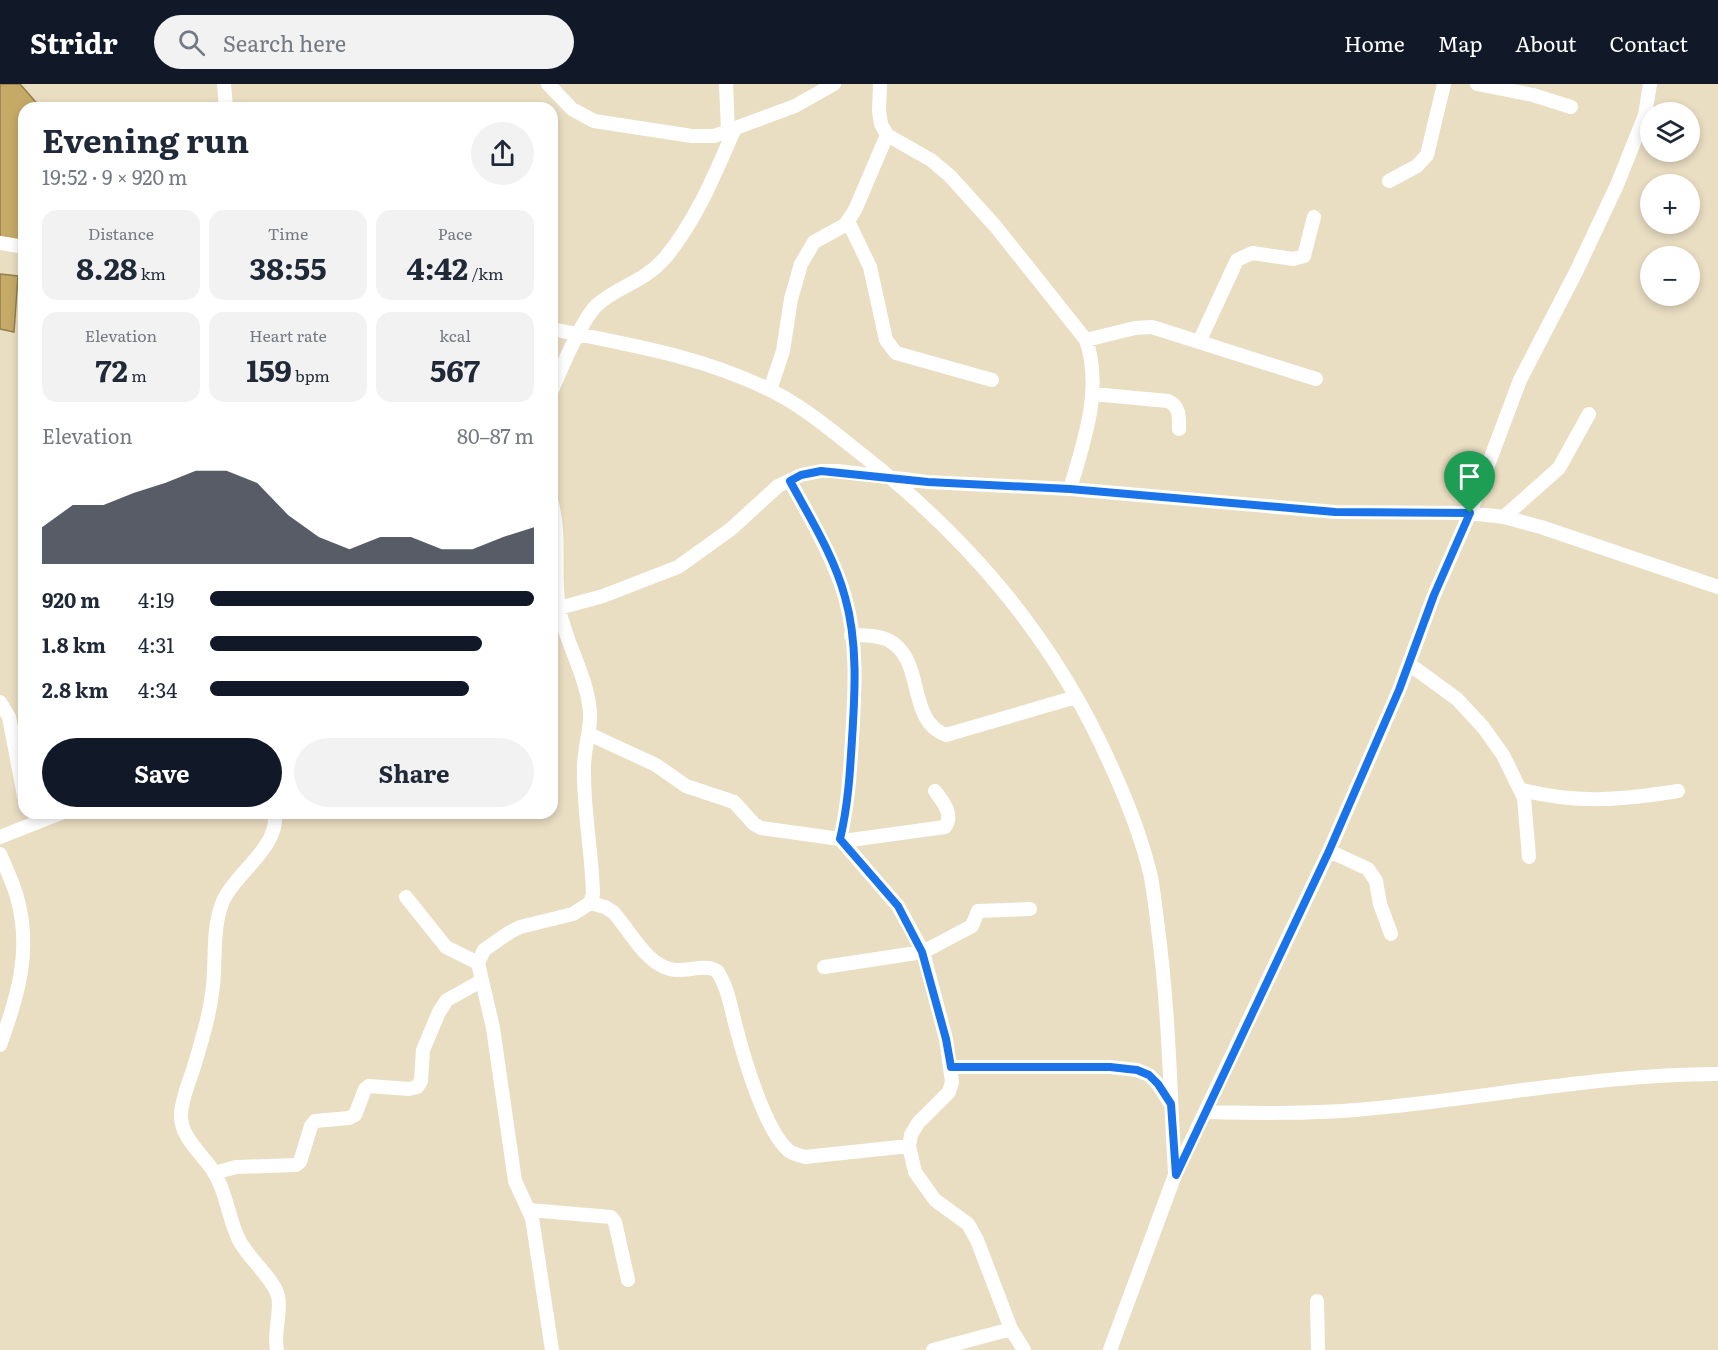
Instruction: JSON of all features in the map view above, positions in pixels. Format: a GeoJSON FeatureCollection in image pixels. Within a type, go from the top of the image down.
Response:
{"type":"FeatureCollection","features":[{"type":"Feature","properties":{"kind":"street"},"geometry":{"type":"LineString","coordinates":[[224,84],[226,102]]}},
{"type":"Feature","properties":{"kind":"street"},"geometry":{"type":"LineString","coordinates":[[548,84],[572,109],[594,121],[692,136],[714,136],[732,130],[795,106],[834,84]]}},
{"type":"Feature","properties":{"kind":"street"},"geometry":{"type":"LineString","coordinates":[[558,378],[591,313],[598,304],[653,270],[676,244],[712,179],[732,130],[726,84]]}},
{"type":"Feature","properties":{"kind":"street"},"geometry":{"type":"LineString","coordinates":[[880,84],[879,111],[881,124],[887,135],[931,159],[951,176],[996,227],[1086,340],[1091,357],[1093,394],[1070,489]]}},
{"type":"Feature","properties":{"kind":"street"},"geometry":{"type":"LineString","coordinates":[[1389,181],[1417,166],[1427,155],[1444,84]]}},
{"type":"Feature","properties":{"kind":"street"},"geometry":{"type":"LineString","coordinates":[[1477,84],[1533,95],[1571,106]]}},
{"type":"Feature","properties":{"kind":"street"},"geometry":{"type":"LineString","coordinates":[[1110,1350],[1176,1175],[1329,851],[1409,664],[1434,595],[1470,513],[1520,380],[1590,245],[1617,186],[1646,115],[1650,84]]}},
{"type":"Feature","properties":{"kind":"street"},"geometry":{"type":"LineString","coordinates":[[770,390],[783,351],[791,298],[804,257],[814,242],[845,225],[848,221],[855,210],[887,135]]}},
{"type":"Feature","properties":{"kind":"street"},"geometry":{"type":"LineString","coordinates":[[1199,342],[1237,260],[1252,253],[1293,259],[1304,256],[1314,217]]}},
{"type":"Feature","properties":{"kind":"street"},"geometry":{"type":"LineString","coordinates":[[848,221],[870,267],[886,340],[890,348],[896,353],[992,381]]}},
{"type":"Feature","properties":{"kind":"street"},"geometry":{"type":"LineString","coordinates":[[0,243],[18,246]]}},
{"type":"Feature","properties":{"kind":"street"},"geometry":{"type":"LineString","coordinates":[[1086,340],[1135,328],[1152,327],[1316,379]]}},
{"type":"Feature","properties":{"kind":"street"},"geometry":{"type":"LineString","coordinates":[[558,330],[665,352],[714,366],[770,390],[820,422],[891,478],[976,557],[1011,597],[1058,664],[1101,743],[1131,809],[1151,878],[1163,965],[1176,1175]]}},
{"type":"Feature","properties":{"kind":"street"},"geometry":{"type":"LineString","coordinates":[[1093,394],[1167,401],[1174,404],[1177,409],[1179,429]]}},
{"type":"Feature","properties":{"kind":"street"},"geometry":{"type":"LineString","coordinates":[[1504,517],[1559,468],[1589,414]]}},
{"type":"Feature","properties":{"kind":"street"},"geometry":{"type":"LineString","coordinates":[[558,609],[640,583],[678,567],[731,528],[778,486],[801,475],[821,471],[969,485],[1070,489],[1335,512],[1470,513],[1504,517],[1541,527],[1718,587]]}},
{"type":"Feature","properties":{"kind":"street"},"geometry":{"type":"LineString","coordinates":[[790,481],[833,565],[845,597],[851,635],[854,705],[849,792],[842,840],[898,906],[922,952],[946,1039],[952,1082],[949,1092],[918,1123],[911,1135],[909,1146],[915,1173],[935,1200],[968,1224],[977,1240],[1011,1329],[1024,1350]]}},
{"type":"Feature","properties":{"kind":"street"},"geometry":{"type":"LineString","coordinates":[[558,615],[587,692],[591,721],[584,764],[593,882],[591,903]]}},
{"type":"Feature","properties":{"kind":"street"},"geometry":{"type":"LineString","coordinates":[[851,635],[887,640],[901,649],[911,667],[928,723],[935,732],[946,735],[1076,696]]}},
{"type":"Feature","properties":{"kind":"street"},"geometry":{"type":"LineString","coordinates":[[1409,664],[1457,699],[1483,727],[1503,755],[1522,790],[1529,857]]}},
{"type":"Feature","properties":{"kind":"street"},"geometry":{"type":"LineString","coordinates":[[0,702],[9,717],[18,764]]}},
{"type":"Feature","properties":{"kind":"street"},"geometry":{"type":"LineString","coordinates":[[589,734],[656,765],[686,786],[734,802],[754,824],[761,828],[842,840],[945,827],[949,820],[948,813],[935,791]]}},
{"type":"Feature","properties":{"kind":"street"},"geometry":{"type":"LineString","coordinates":[[1522,790],[1553,798],[1604,800],[1677,791]]}},
{"type":"Feature","properties":{"kind":"street"},"geometry":{"type":"LineString","coordinates":[[0,837],[31,819]]}},
{"type":"Feature","properties":{"kind":"street"},"geometry":{"type":"LineString","coordinates":[[276,819],[271,836],[228,891],[222,903],[216,934],[213,986],[208,1018],[182,1107],[182,1126],[186,1136],[214,1173],[223,1190],[238,1239],[256,1267],[273,1285],[278,1297],[274,1334],[277,1350]]}},
{"type":"Feature","properties":{"kind":"street"},"geometry":{"type":"LineString","coordinates":[[1329,851],[1368,869],[1373,874],[1380,904],[1391,934]]}},
{"type":"Feature","properties":{"kind":"street"},"geometry":{"type":"LineString","coordinates":[[0,854],[17,896],[24,930],[25,957],[21,983],[0,1046]]}},
{"type":"Feature","properties":{"kind":"street"},"geometry":{"type":"LineString","coordinates":[[406,897],[446,947],[478,963]]}},
{"type":"Feature","properties":{"kind":"street"},"geometry":{"type":"LineString","coordinates":[[552,1350],[529,1210],[515,1180],[493,1028],[478,963],[484,950],[510,932],[520,927],[573,914],[591,903]]}},
{"type":"Feature","properties":{"kind":"street"},"geometry":{"type":"LineString","coordinates":[[591,903],[613,912],[651,959],[663,967],[674,970],[712,968],[717,971],[723,982],[740,1042],[762,1104],[777,1138],[790,1152],[805,1156],[909,1146]]}},
{"type":"Feature","properties":{"kind":"street"},"geometry":{"type":"LineString","coordinates":[[824,967],[922,952],[972,926],[978,911],[1030,909]]}},
{"type":"Feature","properties":{"kind":"street"},"geometry":{"type":"LineString","coordinates":[[214,1173],[236,1167],[296,1166],[300,1162],[311,1126],[315,1121],[349,1118],[355,1115],[365,1089],[369,1086],[410,1089],[417,1087],[421,1081],[423,1050],[439,1012],[447,1000],[482,981]]}},
{"type":"Feature","properties":{"kind":"street"},"geometry":{"type":"LineString","coordinates":[[951,1067],[1110,1067],[1137,1070],[1149,1075],[1158,1084],[1171,1104]]}},
{"type":"Feature","properties":{"kind":"street"},"geometry":{"type":"LineString","coordinates":[[1205,1112],[1335,1112],[1581,1081],[1718,1074]]}},
{"type":"Feature","properties":{"kind":"street"},"geometry":{"type":"LineString","coordinates":[[529,1210],[611,1217],[615,1222],[628,1280]]}},
{"type":"Feature","properties":{"kind":"street"},"geometry":{"type":"LineString","coordinates":[[1317,1301],[1318,1350]]}},
{"type":"Feature","properties":{"kind":"street"},"geometry":{"type":"LineString","coordinates":[[933,1350],[1011,1329]]}},
{"type":"Feature","properties":{"kind":"shaded area"},"geometry":{"type":"Polygon","coordinates":[[[0,84],[20,84],[36,102],[18,102],[18,241],[0,238],[0,84]]]}},
{"type":"Feature","properties":{"kind":"shaded area"},"geometry":{"type":"Polygon","coordinates":[[[0,274],[18,276],[14,332],[0,329],[0,274]]]}},
{"type":"Feature","properties":{"kind":"route"},"geometry":{"type":"LineString","coordinates":[[821,471],[838,471],[928,482],[1070,489],[1335,512],[1470,513],[1434,595],[1399,690],[1329,851],[1176,1175],[1171,1104],[1149,1075],[1137,1070],[1110,1067],[951,1067],[946,1039],[922,952],[898,906],[840,839],[849,792],[854,705],[854,663],[850,622],[845,597],[833,565],[790,481],[801,475],[821,471]]}}]}
